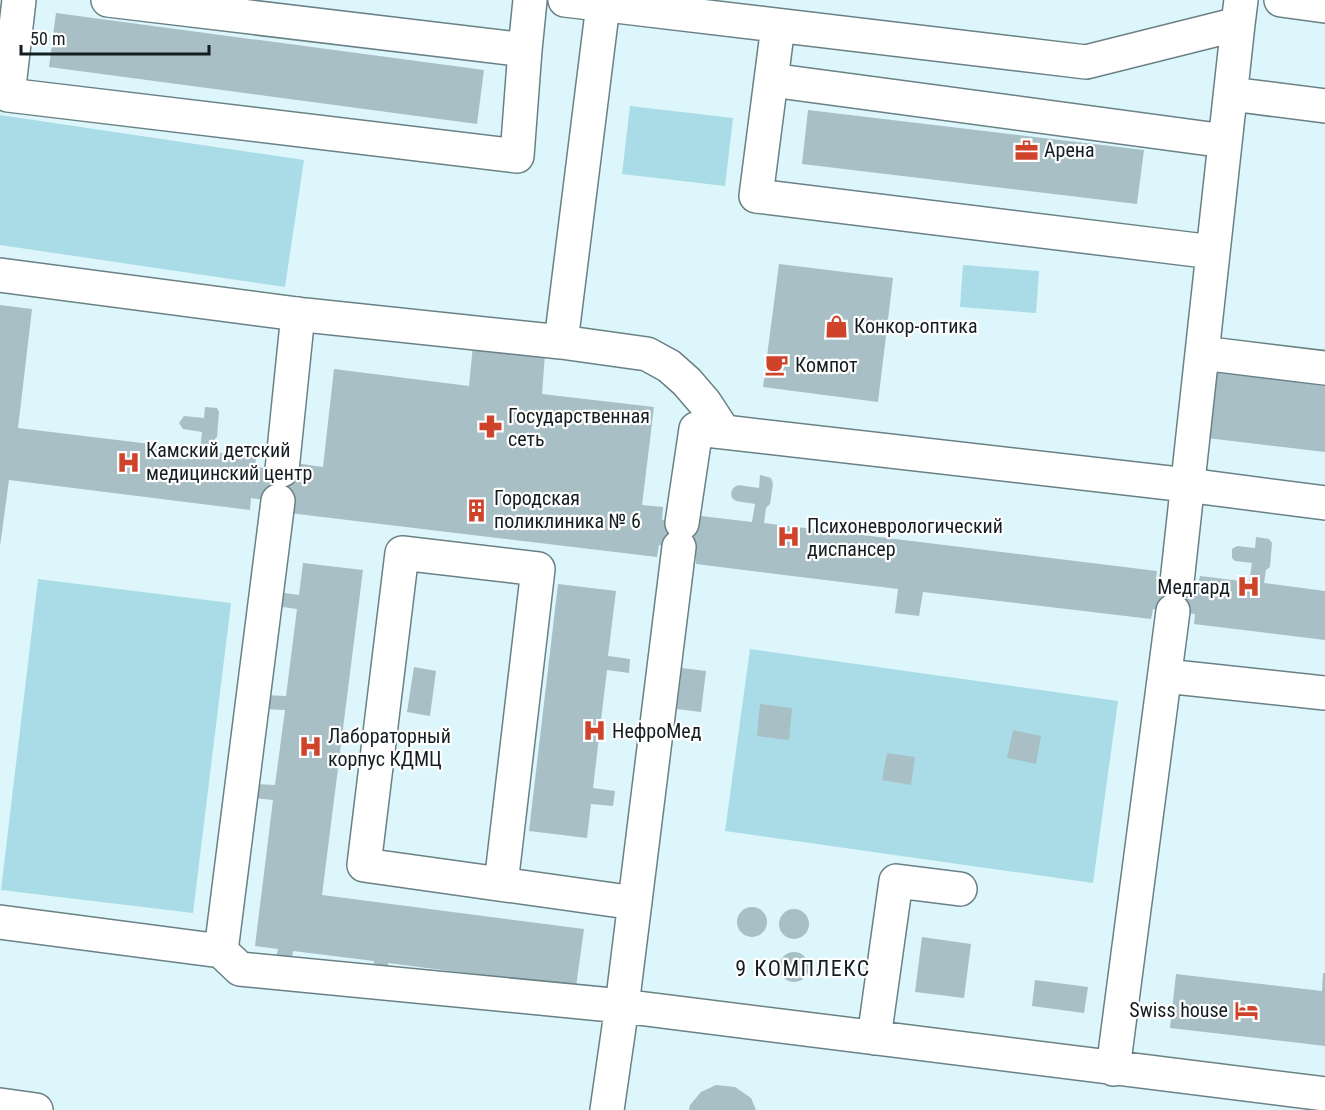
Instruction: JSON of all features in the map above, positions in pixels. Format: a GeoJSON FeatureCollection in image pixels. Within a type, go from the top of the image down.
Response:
{"type":"FeatureCollection","features":[{"type":"Feature","properties":{"kind":"street"},"geometry":{"type":"LineString","coordinates":[[108,0],[525,50]]}},
{"type":"Feature","properties":{"kind":"street"},"geometry":{"type":"LineString","coordinates":[[12,13],[8,95],[517,156],[530,0]]}},
{"type":"Feature","properties":{"kind":"street"},"geometry":{"type":"LineString","coordinates":[[565,0],[1086,62],[1240,12],[1175,596],[1113,1069]]}},
{"type":"Feature","properties":{"kind":"street"},"geometry":{"type":"LineString","coordinates":[[1281,0],[1325,6]]}},
{"type":"Feature","properties":{"kind":"street"},"geometry":{"type":"LineString","coordinates":[[561,342],[603,5]]}},
{"type":"Feature","properties":{"kind":"street"},"geometry":{"type":"LineString","coordinates":[[778,26],[756,196],[1213,252]]}},
{"type":"Feature","properties":{"kind":"street"},"geometry":{"type":"LineString","coordinates":[[771,80],[1226,141]]}},
{"type":"Feature","properties":{"kind":"street"},"geometry":{"type":"LineString","coordinates":[[1231,94],[1325,106]]}},
{"type":"Feature","properties":{"kind":"street"},"geometry":{"type":"LineString","coordinates":[[0,275],[298,314],[561,342],[647,354],[669,366],[687,382],[705,403],[724,432]]}},
{"type":"Feature","properties":{"kind":"street"},"geometry":{"type":"LineString","coordinates":[[221,951],[280,486],[298,314]]}},
{"type":"Feature","properties":{"kind":"street"},"geometry":{"type":"LineString","coordinates":[[1202,353],[1325,368]]}},
{"type":"Feature","properties":{"kind":"street"},"geometry":{"type":"LineString","coordinates":[[607,1110],[680,535],[696,429],[1325,503]]}},
{"type":"Feature","properties":{"kind":"street"},"geometry":{"type":"LineString","coordinates":[[501,884],[538,569],[402,553],[364,865],[635,903]]}},
{"type":"Feature","properties":{"kind":"street"},"geometry":{"type":"LineString","coordinates":[[1165,676],[1325,693]]}},
{"type":"Feature","properties":{"kind":"street"},"geometry":{"type":"LineString","coordinates":[[874,1038],[896,880],[960,889]]}},
{"type":"Feature","properties":{"kind":"street"},"geometry":{"type":"LineString","coordinates":[[0,922],[221,951],[240,969],[622,1006],[1325,1094]]}},
{"type":"Feature","properties":{"kind":"street"},"geometry":{"type":"LineString","coordinates":[[0,1105],[36,1110]]}},
{"type":"Feature","properties":{"kind":"shaded area"},"geometry":{"type":"Polygon","coordinates":[[[630,106],[733,118],[725,186],[622,174],[630,106]]]}},
{"type":"Feature","properties":{"kind":"shaded area"},"geometry":{"type":"Polygon","coordinates":[[[0,115],[304,160],[285,287],[0,245],[0,115]]]}},
{"type":"Feature","properties":{"kind":"shaded area"},"geometry":{"type":"Polygon","coordinates":[[[963,265],[1039,271],[1036,313],[960,307],[963,265]]]}},
{"type":"Feature","properties":{"kind":"shaded area"},"geometry":{"type":"Polygon","coordinates":[[[38,579],[231,603],[193,913],[1,890],[38,579]]]}},
{"type":"Feature","properties":{"kind":"shaded area"},"geometry":{"type":"Polygon","coordinates":[[[750,649],[1118,701],[1093,883],[725,831],[750,649]]]}},
{"type":"Feature","properties":{"kind":"building"},"geometry":{"type":"Polygon","coordinates":[[[56,13],[484,70],[477,124],[49,67],[56,13]]]}},
{"type":"Feature","properties":{"kind":"building"},"geometry":{"type":"Polygon","coordinates":[[[808,110],[1144,150],[1137,204],[802,164],[808,110]]]}},
{"type":"Feature","properties":{"kind":"building"},"geometry":{"type":"Polygon","coordinates":[[[779,264],[893,278],[878,402],[763,387],[779,264]]]}},
{"type":"Feature","properties":{"kind":"building"},"geometry":{"type":"Polygon","coordinates":[[[0,305],[32,309],[18,428],[200,450],[202,432],[183,429],[179,423],[184,416],[204,418],[205,407],[217,408],[219,412],[217,437],[214,440],[213,452],[256,457],[255,467],[294,471],[295,463],[323,467],[334,369],[469,386],[473,345],[545,354],[542,394],[654,407],[642,505],[663,507],[662,520],[699,525],[701,516],[752,522],[755,504],[736,501],[732,498],[731,493],[738,485],[759,488],[760,475],[771,478],[773,484],[764,523],[1157,571],[1156,579],[1198,584],[1200,576],[1249,582],[1252,563],[1235,561],[1232,558],[1232,549],[1237,546],[1255,548],[1256,537],[1269,539],[1272,543],[1270,567],[1266,570],[1264,583],[1325,591],[1325,640],[1194,624],[1195,614],[1153,609],[1151,619],[923,592],[919,616],[895,613],[898,589],[696,564],[696,550],[659,545],[657,557],[289,513],[290,503],[251,498],[250,510],[9,480],[0,546],[0,305]]]}},
{"type":"Feature","properties":{"kind":"building"},"geometry":{"type":"Polygon","coordinates":[[[1215,370],[1325,383],[1325,452],[1207,438],[1215,370]]]}},
{"type":"Feature","properties":{"kind":"building","name":"Лабораторный корпус КДМЦ"},"geometry":{"type":"Polygon","coordinates":[[[303,563],[363,570],[322,895],[584,929],[576,987],[489,976],[489,983],[472,982],[473,974],[388,963],[388,970],[374,969],[374,961],[293,951],[292,960],[276,958],[278,949],[255,946],[273,800],[253,798],[254,784],[275,785],[285,710],[263,709],[264,695],[286,696],[297,609],[275,606],[277,592],[299,595],[303,563]]]}},
{"type":"Feature","properties":{"kind":"building"},"geometry":{"type":"Polygon","coordinates":[[[558,584],[616,591],[608,656],[630,659],[629,673],[607,670],[593,788],[615,791],[613,806],[591,804],[587,838],[529,831],[558,584]]]}},
{"type":"Feature","properties":{"kind":"building"},"geometry":{"type":"Polygon","coordinates":[[[414,667],[436,671],[430,716],[407,712],[414,667]]]}},
{"type":"Feature","properties":{"kind":"building"},"geometry":{"type":"Polygon","coordinates":[[[682,668],[706,671],[701,712],[677,709],[682,668]]]}},
{"type":"Feature","properties":{"kind":"building"},"geometry":{"type":"Polygon","coordinates":[[[760,704],[792,708],[789,740],[757,736],[760,704]]]}},
{"type":"Feature","properties":{"kind":"building"},"geometry":{"type":"Polygon","coordinates":[[[1013,730],[1041,736],[1036,764],[1007,758],[1013,730]]]}},
{"type":"Feature","properties":{"kind":"building"},"geometry":{"type":"Polygon","coordinates":[[[887,753],[915,757],[911,785],[882,780],[887,753]]]}},
{"type":"Feature","properties":{"kind":"building"},"geometry":{"type":"Polygon","coordinates":[[[752,907],[758,908],[766,916],[766,928],[758,936],[752,937],[746,936],[738,928],[737,922],[738,916],[746,908],[752,907]]]}},
{"type":"Feature","properties":{"kind":"building"},"geometry":{"type":"Polygon","coordinates":[[[794,909],[800,910],[808,918],[808,930],[800,938],[794,939],[788,938],[780,930],[779,924],[780,918],[788,910],[794,909]]]}},
{"type":"Feature","properties":{"kind":"building"},"geometry":{"type":"Polygon","coordinates":[[[922,937],[971,944],[964,998],[915,992],[922,937]]]}},
{"type":"Feature","properties":{"kind":"building"},"geometry":{"type":"Polygon","coordinates":[[[794,952],[800,953],[808,961],[808,973],[800,981],[794,982],[788,981],[780,973],[779,967],[780,961],[788,953],[794,952]]]}},
{"type":"Feature","properties":{"kind":"building","name":"Swiss house"},"geometry":{"type":"Polygon","coordinates":[[[1323,973],[1325,973],[1325,1046],[1170,1028],[1176,974],[1322,991],[1323,973]]]}},
{"type":"Feature","properties":{"kind":"building"},"geometry":{"type":"Polygon","coordinates":[[[1035,980],[1088,987],[1084,1013],[1032,1006],[1035,980]]]}},
{"type":"Feature","properties":{"kind":"building"},"geometry":{"type":"Polygon","coordinates":[[[716,1085],[735,1087],[751,1098],[756,1110],[689,1110],[690,1105],[701,1092],[716,1085]]]}},
{"type":"Feature","properties":{"kind":"place","name":"Арена"},"geometry":{"type":"Point","coordinates":[1026,150]}},
{"type":"Feature","properties":{"kind":"place","name":"Конкор-оптика"},"geometry":{"type":"Point","coordinates":[836,326]}},
{"type":"Feature","properties":{"kind":"place","name":"Компот"},"geometry":{"type":"Point","coordinates":[777,365]}},
{"type":"Feature","properties":{"kind":"place","name":"Государственная сеть"},"geometry":{"type":"Point","coordinates":[490,427]}},
{"type":"Feature","properties":{"kind":"place","name":"Камский детский медицинский центр"},"geometry":{"type":"Point","coordinates":[128,462]}},
{"type":"Feature","properties":{"kind":"place","name":"Городская поликлиника № 6"},"geometry":{"type":"Point","coordinates":[476,510]}},
{"type":"Feature","properties":{"kind":"place","name":"Психоневрологический диспансер"},"geometry":{"type":"Point","coordinates":[789,537]}},
{"type":"Feature","properties":{"kind":"place","name":"Медгард"},"geometry":{"type":"Point","coordinates":[1248,587]}},
{"type":"Feature","properties":{"kind":"place","name":"НефроМед"},"geometry":{"type":"Point","coordinates":[594,731]}},
{"type":"Feature","properties":{"kind":"place","name":"Лабораторный корпус КДМЦ"},"geometry":{"type":"Point","coordinates":[310,747]}},
{"type":"Feature","properties":{"kind":"place","name":"Swiss house"},"geometry":{"type":"Point","coordinates":[1246,1010]}},
{"type":"Feature","properties":{"kind":"district","name":"9 КОМПЛЕКС"},"geometry":{"type":"Point","coordinates":[803,968]}}]}
